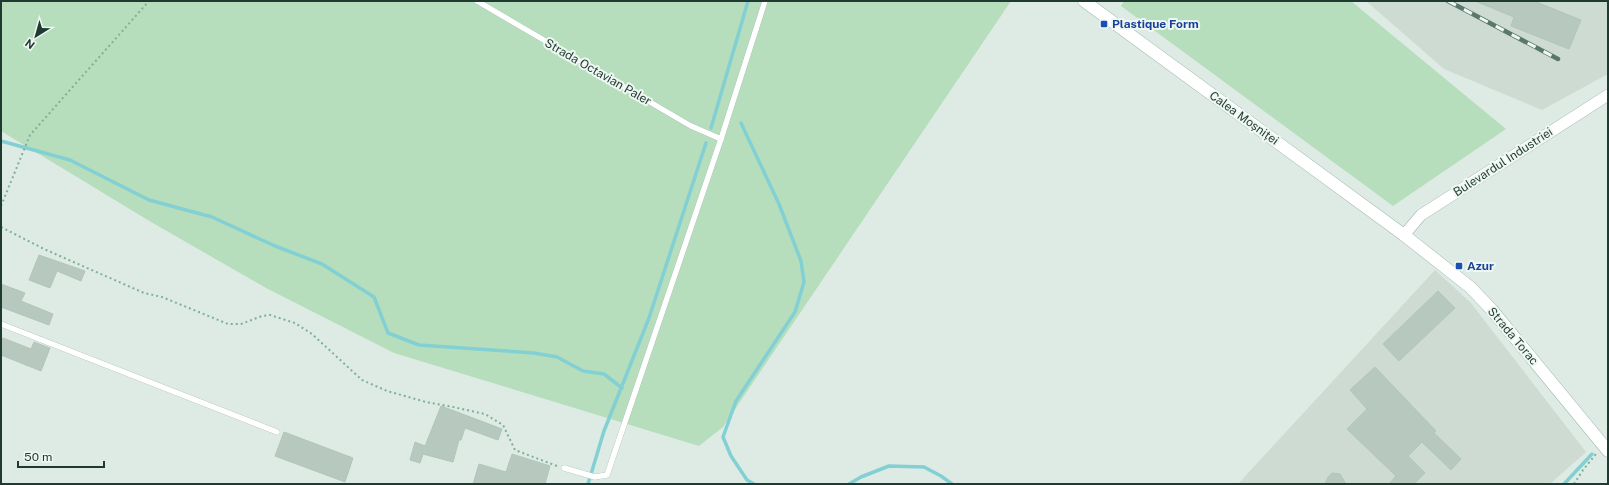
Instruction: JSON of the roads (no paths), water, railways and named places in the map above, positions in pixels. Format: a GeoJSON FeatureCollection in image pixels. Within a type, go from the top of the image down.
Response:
{"type":"FeatureCollection","features":[{"type":"Feature","properties":{"kind":"street","name":"Calea Moșniței"},"geometry":{"type":"LineString","coordinates":[[1084,1],[1404,235]]}},
{"type":"Feature","properties":{"kind":"street","name":"Bulevardul Industriei"},"geometry":{"type":"LineString","coordinates":[[1404,235],[1421,215],[1608,95]]}},
{"type":"Feature","properties":{"kind":"street","name":"Strada Torac"},"geometry":{"type":"LineString","coordinates":[[1404,235],[1470,287],[1492,310],[1606,448]]}},
{"type":"Feature","properties":{"kind":"lane","name":"Strada Octavian Paler"},"geometry":{"type":"LineString","coordinates":[[476,1],[691,126],[721,139]]}},
{"type":"Feature","properties":{"kind":"lane"},"geometry":{"type":"LineString","coordinates":[[564,468],[595,477],[606,476],[721,139],[765,1]]}},
{"type":"Feature","properties":{"kind":"lane"},"geometry":{"type":"LineString","coordinates":[[1,324],[278,432]]}},
{"type":"Feature","properties":{"kind":"waterway"},"geometry":{"type":"LineString","coordinates":[[711,128],[748,1]]}},
{"type":"Feature","properties":{"kind":"waterway"},"geometry":{"type":"LineString","coordinates":[[741,123],[779,204],[801,261],[804,282],[795,312],[736,401],[723,437],[731,456],[747,480],[754,484]]}},
{"type":"Feature","properties":{"kind":"waterway"},"geometry":{"type":"LineString","coordinates":[[1,141],[70,160],[149,200],[212,217],[275,246],[322,264],[374,297],[388,333],[419,345],[534,353],[557,357],[583,371],[604,374],[622,388]]}},
{"type":"Feature","properties":{"kind":"waterway"},"geometry":{"type":"LineString","coordinates":[[588,484],[604,431],[649,318],[706,143]]}},
{"type":"Feature","properties":{"kind":"waterway"},"geometry":{"type":"LineString","coordinates":[[1564,484],[1592,454]]}},
{"type":"Feature","properties":{"kind":"waterway"},"geometry":{"type":"LineString","coordinates":[[849,484],[861,477],[889,466],[924,467],[952,484]]}},
{"type":"Feature","properties":{"kind":"railway"},"geometry":{"type":"LineString","coordinates":[[1448,1],[1558,59]]}},
{"type":"Feature","properties":{"kind":"place","name":"Plastique Form"},"geometry":{"type":"Point","coordinates":[1104,24]}},
{"type":"Feature","properties":{"kind":"place","name":"Azur"},"geometry":{"type":"Point","coordinates":[1459,266]}}]}
